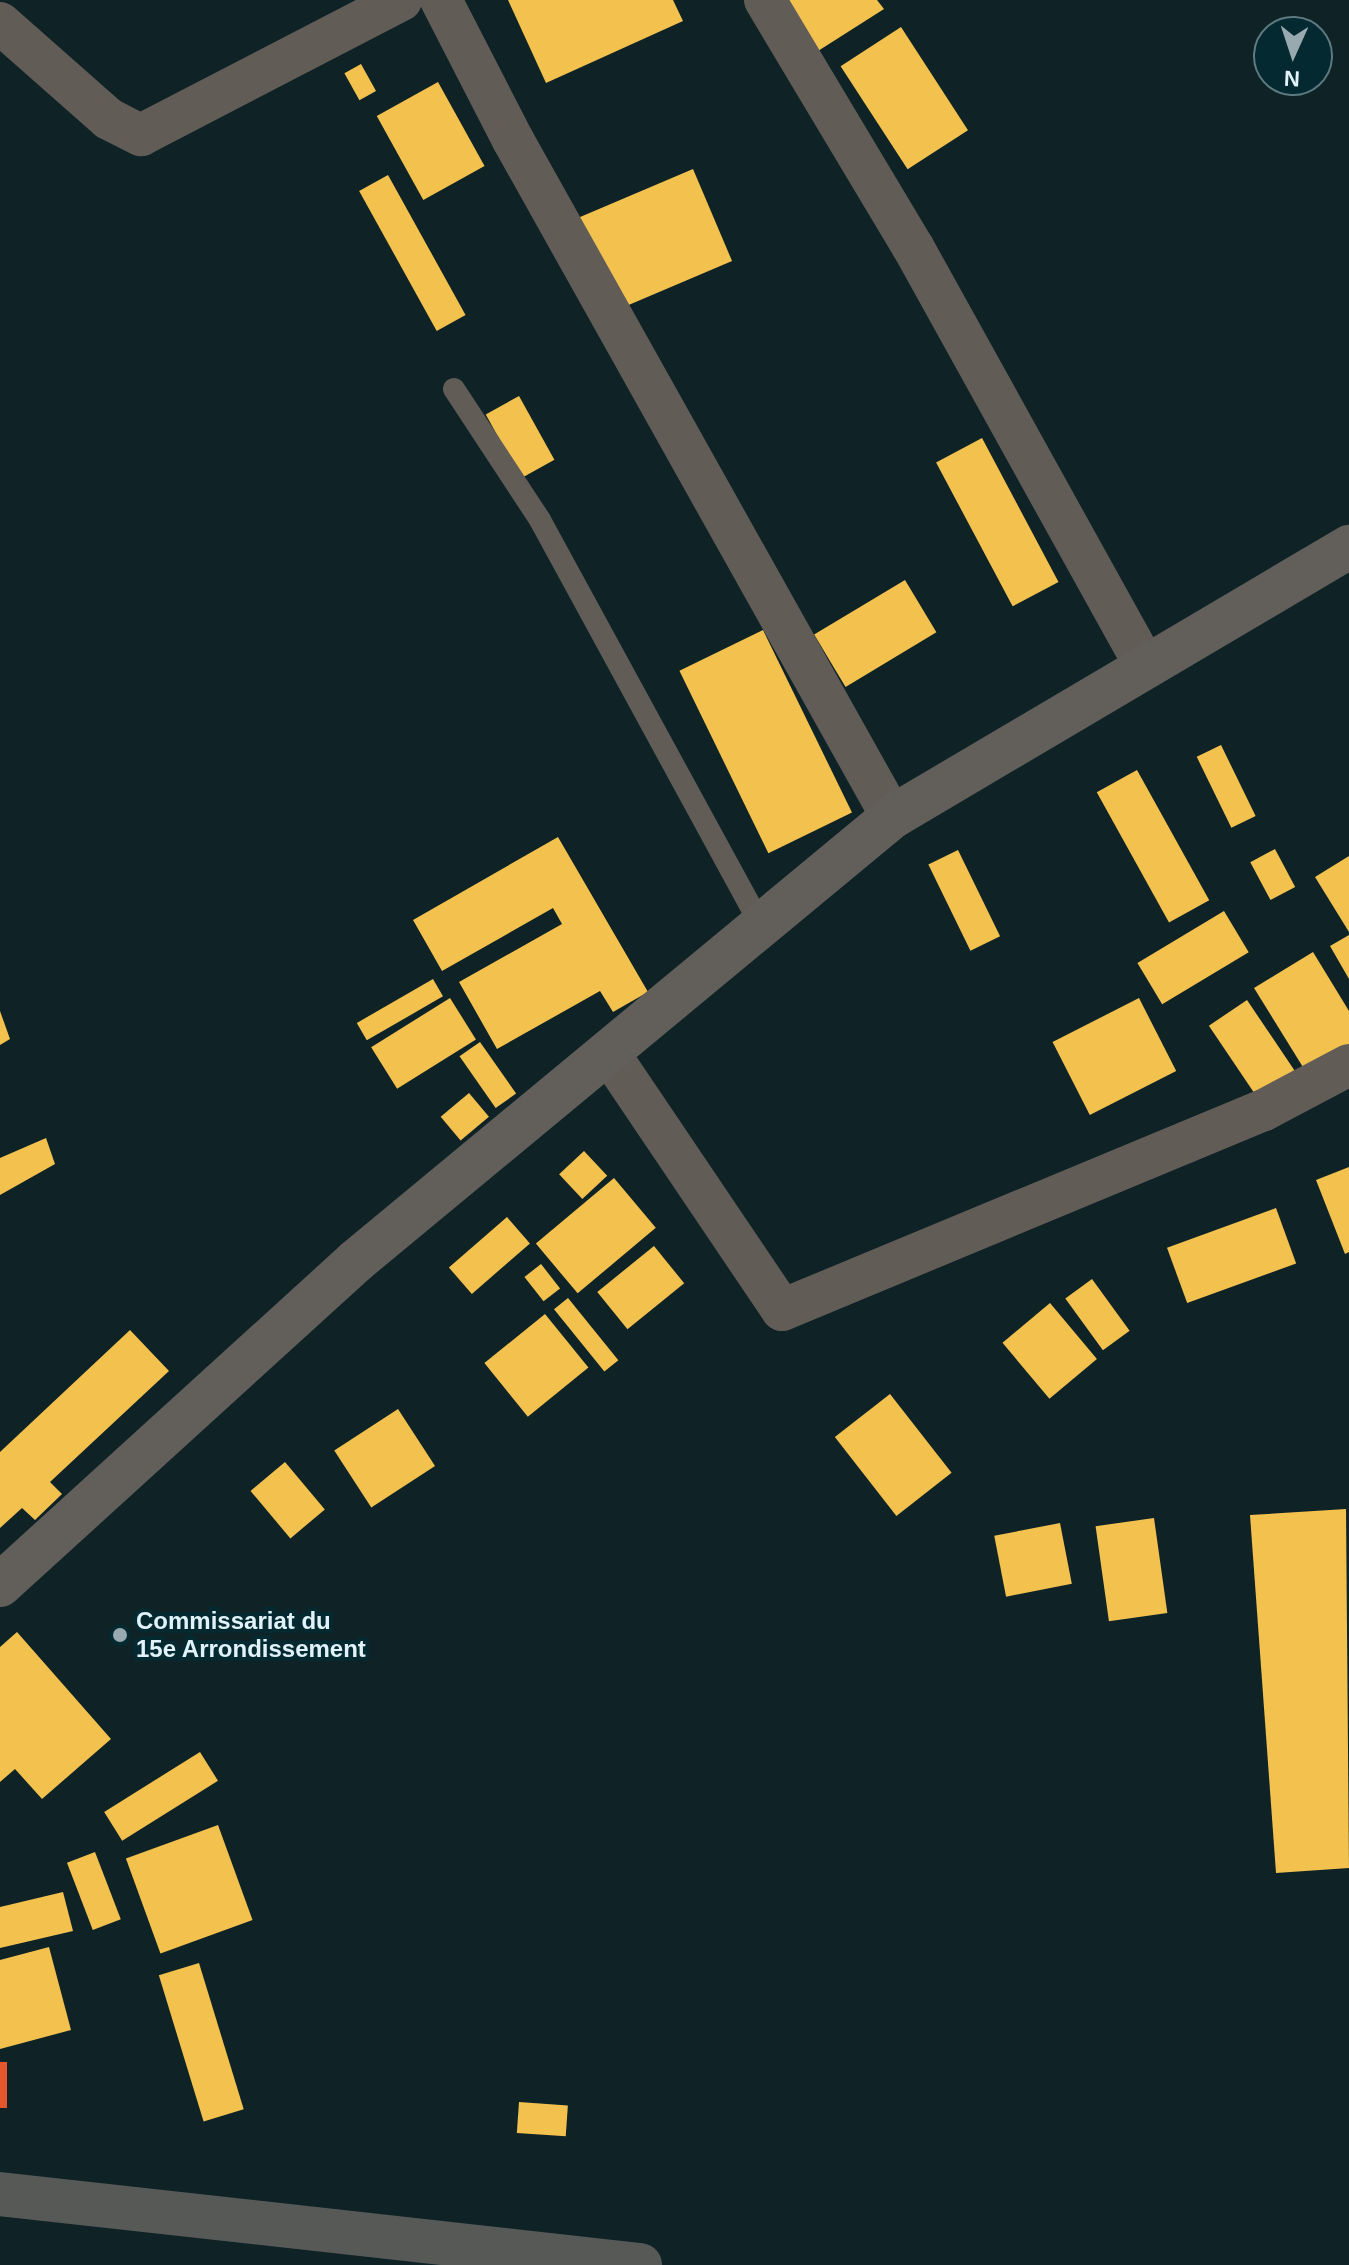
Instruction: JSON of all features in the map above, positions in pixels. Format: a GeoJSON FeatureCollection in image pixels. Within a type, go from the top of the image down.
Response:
{"type":"FeatureCollection","features":[{"type":"Feature","properties":{"kind":"highway"},"geometry":{"type":"LineString","coordinates":[[0,2194],[640,2265]]}},
{"type":"Feature","properties":{"kind":"main road"},"geometry":{"type":"LineString","coordinates":[[0,1585],[356,1261],[892,817],[1349,547]]}},
{"type":"Feature","properties":{"kind":"street"},"geometry":{"type":"LineString","coordinates":[[0,23],[109,119],[141,135],[401,0]]}},
{"type":"Feature","properties":{"kind":"street"},"geometry":{"type":"LineString","coordinates":[[441,0],[513,140],[892,817]]}},
{"type":"Feature","properties":{"kind":"street"},"geometry":{"type":"LineString","coordinates":[[765,0],[913,247],[1145,666]]}},
{"type":"Feature","properties":{"kind":"street"},"geometry":{"type":"LineString","coordinates":[[608,1052],[782,1310],[1264,1110],[1349,1065]]}},
{"type":"Feature","properties":{"kind":"lane"},"geometry":{"type":"LineString","coordinates":[[454,389],[540,520],[761,926]]}},
{"type":"Feature","properties":{"kind":"building: Logements"},"geometry":{"type":"Polygon","coordinates":[[[508,0],[673,0],[683,21],[546,83],[508,0]]]}},
{"type":"Feature","properties":{"kind":"building: Logements"},"geometry":{"type":"Polygon","coordinates":[[[785,0],[877,0],[884,9],[818,51],[785,0]]]}},
{"type":"Feature","properties":{"kind":"building: Logements"},"geometry":{"type":"Polygon","coordinates":[[[901,27],[968,130],[908,169],[841,66],[901,27]]]}},
{"type":"Feature","properties":{"kind":"building: Logements"},"geometry":{"type":"Polygon","coordinates":[[[361,64],[376,91],[359,100],[344,73],[361,64]]]}},
{"type":"Feature","properties":{"kind":"building: Logements"},"geometry":{"type":"Polygon","coordinates":[[[438,82],[485,166],[423,200],[377,116],[438,82]]]}},
{"type":"Feature","properties":{"kind":"building: Logements"},"geometry":{"type":"Polygon","coordinates":[[[693,169],[732,261],[613,311],[574,219],[693,169]]]}},
{"type":"Feature","properties":{"kind":"building: Logements"},"geometry":{"type":"Polygon","coordinates":[[[388,175],[466,315],[437,331],[359,191],[388,175]]]}},
{"type":"Feature","properties":{"kind":"building: Logements"},"geometry":{"type":"Polygon","coordinates":[[[519,396],[554,460],[521,478],[486,414],[519,396]]]}},
{"type":"Feature","properties":{"kind":"building: Logements"},"geometry":{"type":"Polygon","coordinates":[[[982,438],[1059,582],[1013,606],[936,462],[982,438]]]}},
{"type":"Feature","properties":{"kind":"building: Logements"},"geometry":{"type":"Polygon","coordinates":[[[905,580],[936,632],[846,687],[814,635],[905,580]]]}},
{"type":"Feature","properties":{"kind":"building: Logements"},"geometry":{"type":"Polygon","coordinates":[[[763,630],[852,812],[768,853],[679,671],[763,630]]]}},
{"type":"Feature","properties":{"kind":"building: Logements"},"geometry":{"type":"Polygon","coordinates":[[[1221,745],[1256,816],[1231,828],[1197,757],[1221,745]]]}},
{"type":"Feature","properties":{"kind":"building: Logements"},"geometry":{"type":"Polygon","coordinates":[[[1137,770],[1209,900],[1169,923],[1097,792],[1137,770]]]}},
{"type":"Feature","properties":{"kind":"building: Logements"},"geometry":{"type":"Polygon","coordinates":[[[558,837],[648,992],[613,1012],[600,991],[497,1049],[459,982],[562,924],[553,908],[442,971],[413,920],[558,837]]]}},
{"type":"Feature","properties":{"kind":"building: Logements"},"geometry":{"type":"Polygon","coordinates":[[[1275,849],[1295,887],[1270,900],[1250,862],[1275,849]]]}},
{"type":"Feature","properties":{"kind":"building: Logements"},"geometry":{"type":"Polygon","coordinates":[[[958,850],[1000,936],[970,951],[928,864],[958,850]]]}},
{"type":"Feature","properties":{"kind":"building: Logements"},"geometry":{"type":"Polygon","coordinates":[[[1349,856],[1349,932],[1315,877],[1349,856]]]}},
{"type":"Feature","properties":{"kind":"building: Logements"},"geometry":{"type":"Polygon","coordinates":[[[1224,911],[1249,952],[1162,1004],[1137,963],[1224,911]]]}},
{"type":"Feature","properties":{"kind":"building: Logements"},"geometry":{"type":"Polygon","coordinates":[[[1349,935],[1349,979],[1330,946],[1349,935]]]}},
{"type":"Feature","properties":{"kind":"building: Logements"},"geometry":{"type":"Polygon","coordinates":[[[1313,952],[1349,1011],[1349,1046],[1306,1072],[1254,988],[1313,952]]]}},
{"type":"Feature","properties":{"kind":"building: Logements"},"geometry":{"type":"Polygon","coordinates":[[[433,979],[443,996],[367,1040],[357,1023],[433,979]]]}},
{"type":"Feature","properties":{"kind":"building: Logements"},"geometry":{"type":"Polygon","coordinates":[[[450,998],[476,1040],[397,1089],[371,1047],[450,998]]]}},
{"type":"Feature","properties":{"kind":"building: Logements"},"geometry":{"type":"Polygon","coordinates":[[[1139,998],[1176,1071],[1090,1115],[1053,1042],[1139,998]]]}},
{"type":"Feature","properties":{"kind":"building: Logements"},"geometry":{"type":"Polygon","coordinates":[[[1247,1000],[1295,1070],[1256,1096],[1209,1026],[1247,1000]]]}},
{"type":"Feature","properties":{"kind":"building: Logements"},"geometry":{"type":"Polygon","coordinates":[[[0,1011],[10,1039],[0,1045],[0,1011]]]}},
{"type":"Feature","properties":{"kind":"building: Logements"},"geometry":{"type":"Polygon","coordinates":[[[480,1042],[516,1094],[496,1108],[460,1056],[480,1042]]]}},
{"type":"Feature","properties":{"kind":"building: Logements"},"geometry":{"type":"Polygon","coordinates":[[[469,1093],[489,1117],[461,1141],[441,1117],[469,1093]]]}},
{"type":"Feature","properties":{"kind":"building: Logements"},"geometry":{"type":"Polygon","coordinates":[[[46,1138],[55,1164],[0,1195],[0,1158],[46,1138]]]}},
{"type":"Feature","properties":{"kind":"building: Logements"},"geometry":{"type":"Polygon","coordinates":[[[584,1151],[607,1176],[582,1199],[559,1174],[584,1151]]]}},
{"type":"Feature","properties":{"kind":"building: Logements"},"geometry":{"type":"Polygon","coordinates":[[[1349,1167],[1349,1252],[1345,1254],[1316,1180],[1349,1167]]]}},
{"type":"Feature","properties":{"kind":"building: Logements"},"geometry":{"type":"Polygon","coordinates":[[[614,1178],[656,1228],[578,1293],[536,1244],[614,1178]]]}},
{"type":"Feature","properties":{"kind":"building: Logements"},"geometry":{"type":"Polygon","coordinates":[[[1276,1208],[1296,1263],[1187,1303],[1167,1248],[1276,1208]]]}},
{"type":"Feature","properties":{"kind":"building: Logements"},"geometry":{"type":"Polygon","coordinates":[[[507,1217],[530,1243],[472,1294],[449,1268],[507,1217]]]}},
{"type":"Feature","properties":{"kind":"building: Logements"},"geometry":{"type":"Polygon","coordinates":[[[654,1246],[684,1283],[627,1329],[597,1292],[654,1246]]]}},
{"type":"Feature","properties":{"kind":"building: Logements"},"geometry":{"type":"Polygon","coordinates":[[[541,1264],[560,1288],[544,1301],[524,1277],[541,1264]]]}},
{"type":"Feature","properties":{"kind":"building: Logements"},"geometry":{"type":"Polygon","coordinates":[[[1092,1279],[1130,1331],[1103,1350],[1065,1298],[1092,1279]]]}},
{"type":"Feature","properties":{"kind":"building: Logements"},"geometry":{"type":"Polygon","coordinates":[[[568,1298],[618,1360],[604,1371],[554,1309],[568,1298]]]}},
{"type":"Feature","properties":{"kind":"building: Logements"},"geometry":{"type":"Polygon","coordinates":[[[1050,1303],[1097,1359],[1049,1399],[1003,1343],[1050,1303]]]}},
{"type":"Feature","properties":{"kind":"building: Logements"},"geometry":{"type":"Polygon","coordinates":[[[545,1314],[588,1368],[528,1417],[484,1363],[545,1314]]]}},
{"type":"Feature","properties":{"kind":"building: Logements"},"geometry":{"type":"Polygon","coordinates":[[[130,1330],[169,1371],[50,1482],[62,1494],[35,1520],[22,1508],[0,1528],[0,1452],[130,1330]]]}},
{"type":"Feature","properties":{"kind":"building: Logements"},"geometry":{"type":"Polygon","coordinates":[[[890,1394],[952,1473],[896,1516],[835,1437],[890,1394]]]}},
{"type":"Feature","properties":{"kind":"building: Logements"},"geometry":{"type":"Polygon","coordinates":[[[398,1409],[435,1466],[371,1507],[334,1450],[398,1409]]]}},
{"type":"Feature","properties":{"kind":"building: Logements"},"geometry":{"type":"Polygon","coordinates":[[[285,1462],[325,1509],[290,1538],[251,1491],[285,1462]]]}},
{"type":"Feature","properties":{"kind":"building: Logements"},"geometry":{"type":"Polygon","coordinates":[[[1346,1509],[1349,1868],[1276,1873],[1250,1515],[1346,1509]]]}},
{"type":"Feature","properties":{"kind":"building: Logements"},"geometry":{"type":"Polygon","coordinates":[[[1154,1518],[1167,1613],[1109,1621],[1096,1526],[1154,1518]]]}},
{"type":"Feature","properties":{"kind":"building: Logements"},"geometry":{"type":"Polygon","coordinates":[[[1060,1523],[1072,1584],[1006,1597],[994,1536],[1060,1523]]]}},
{"type":"Feature","properties":{"kind":"building: Logements"},"geometry":{"type":"Polygon","coordinates":[[[17,1632],[111,1739],[42,1799],[15,1769],[0,1782],[0,1647],[17,1632]]]}},
{"type":"Feature","properties":{"kind":"building: Logements"},"geometry":{"type":"Polygon","coordinates":[[[200,1752],[218,1781],[122,1841],[104,1812],[200,1752]]]}},
{"type":"Feature","properties":{"kind":"building: Logements"},"geometry":{"type":"Polygon","coordinates":[[[218,1825],[253,1920],[160,1953],[126,1859],[218,1825]]]}},
{"type":"Feature","properties":{"kind":"building: Logements"},"geometry":{"type":"Polygon","coordinates":[[[95,1852],[121,1919],[93,1930],[67,1863],[95,1852]]]}},
{"type":"Feature","properties":{"kind":"building: Logements"},"geometry":{"type":"Polygon","coordinates":[[[63,1892],[73,1931],[0,1948],[0,1907],[63,1892]]]}},
{"type":"Feature","properties":{"kind":"building: Logements"},"geometry":{"type":"Polygon","coordinates":[[[49,1947],[71,2030],[0,2049],[0,1960],[49,1947]]]}},
{"type":"Feature","properties":{"kind":"building: Logements"},"geometry":{"type":"Polygon","coordinates":[[[199,1963],[244,2109],[204,2122],[159,1975],[199,1963]]]}},
{"type":"Feature","properties":{"kind":"building: Logements"},"geometry":{"type":"Polygon","coordinates":[[[519,2102],[568,2105],[566,2136],[517,2133],[519,2102]]]}},
{"type":"Feature","properties":{"kind":"building: Commerces"},"geometry":{"type":"Polygon","coordinates":[[[0,2062],[7,2062],[7,2108],[0,2108],[0,2062]]]}},
{"type":"Feature","properties":{"kind":"place","name":"Commissariat du 15e Arrondissement"},"geometry":{"type":"Point","coordinates":[120,1635]}}]}
